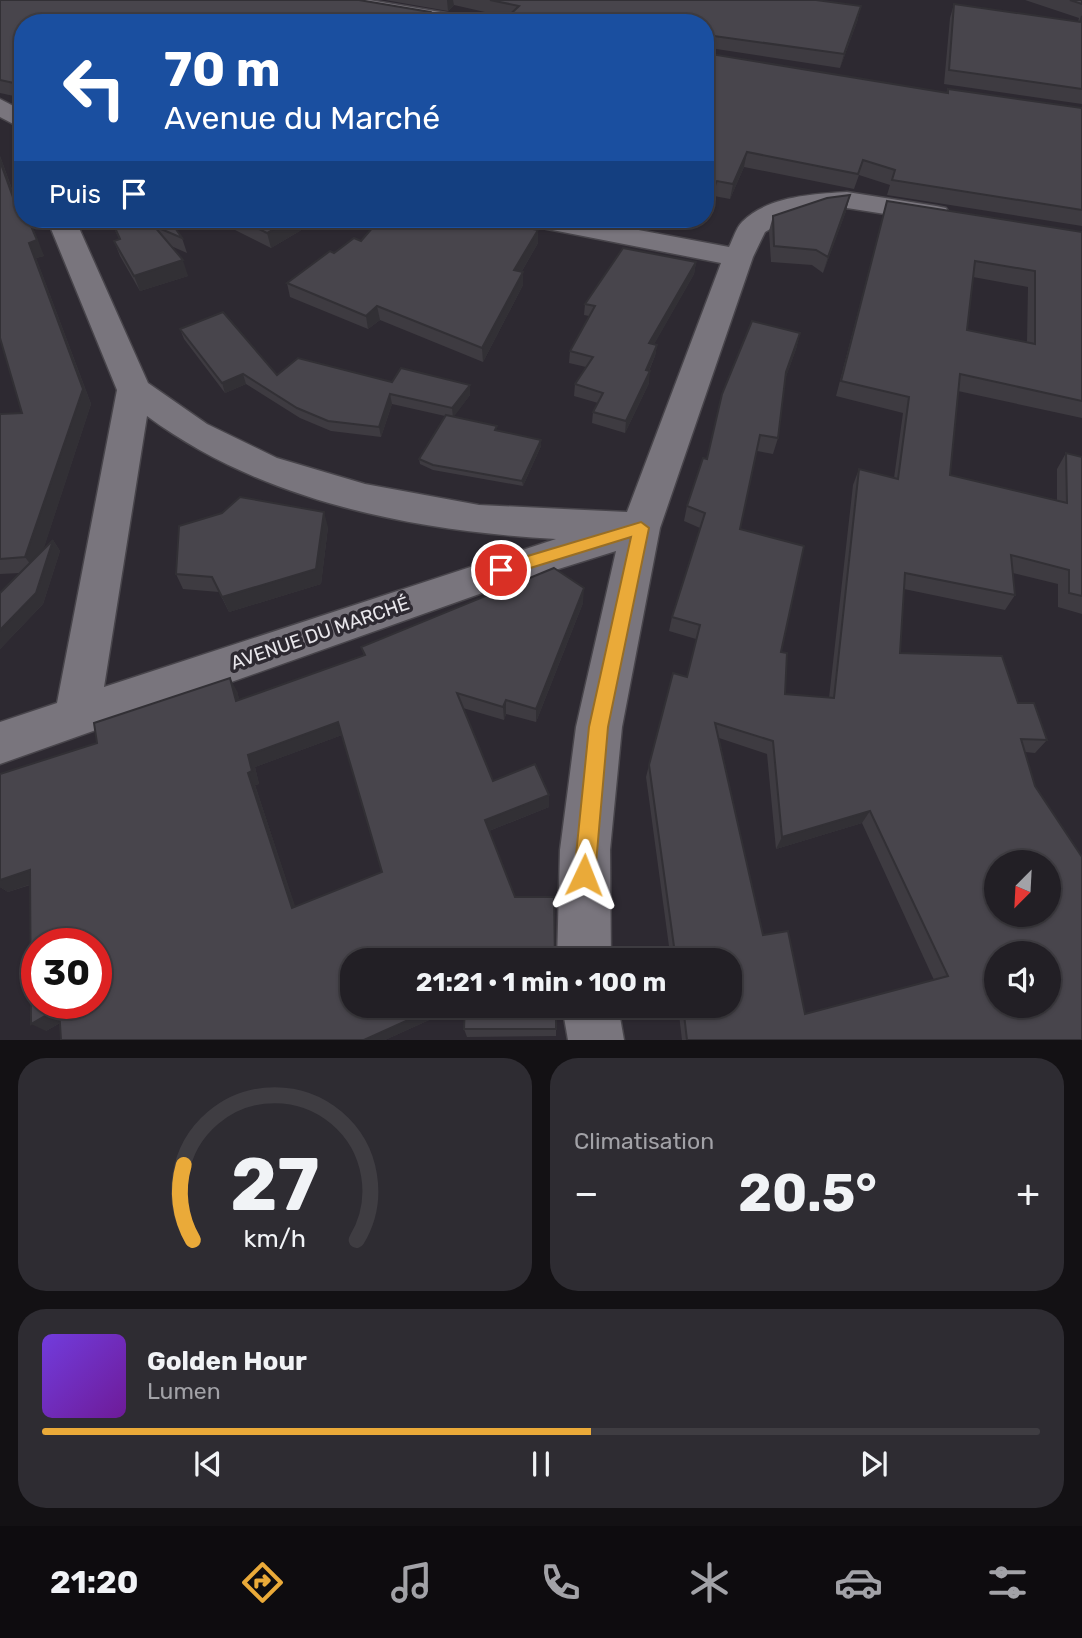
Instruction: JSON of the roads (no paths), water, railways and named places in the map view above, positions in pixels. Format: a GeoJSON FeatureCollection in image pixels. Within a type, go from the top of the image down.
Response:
{"type":"FeatureCollection","features":[{"type":"Feature","properties":{"kind":"street"},"geometry":{"type":"LineString","coordinates":[[333,0],[421,7],[442,14]]}},
{"type":"Feature","properties":{"kind":"street"},"geometry":{"type":"LineString","coordinates":[[0,106],[14,117]]}},
{"type":"Feature","properties":{"kind":"street"},"geometry":{"type":"LineString","coordinates":[[584,948],[585,850],[599,727],[641,528],[738,257],[752,226],[784,209],[812,202],[847,200],[964,219]]}},
{"type":"Feature","properties":{"kind":"street"},"geometry":{"type":"LineString","coordinates":[[65,228],[134,390],[194,433],[265,468],[365,498],[478,520],[641,528]]}},
{"type":"Feature","properties":{"kind":"street"},"geometry":{"type":"LineString","coordinates":[[585,228],[738,257]]}},
{"type":"Feature","properties":{"kind":"street"},"geometry":{"type":"LineString","coordinates":[[77,717],[134,390]]}},
{"type":"Feature","properties":{"kind":"street","name":"AVENUE DU MARCHÉ"},"geometry":{"type":"LineString","coordinates":[[0,743],[478,578],[641,528]]}},
{"type":"Feature","properties":{"kind":"street"},"geometry":{"type":"LineString","coordinates":[[592,1018],[596,1040]]}}]}
